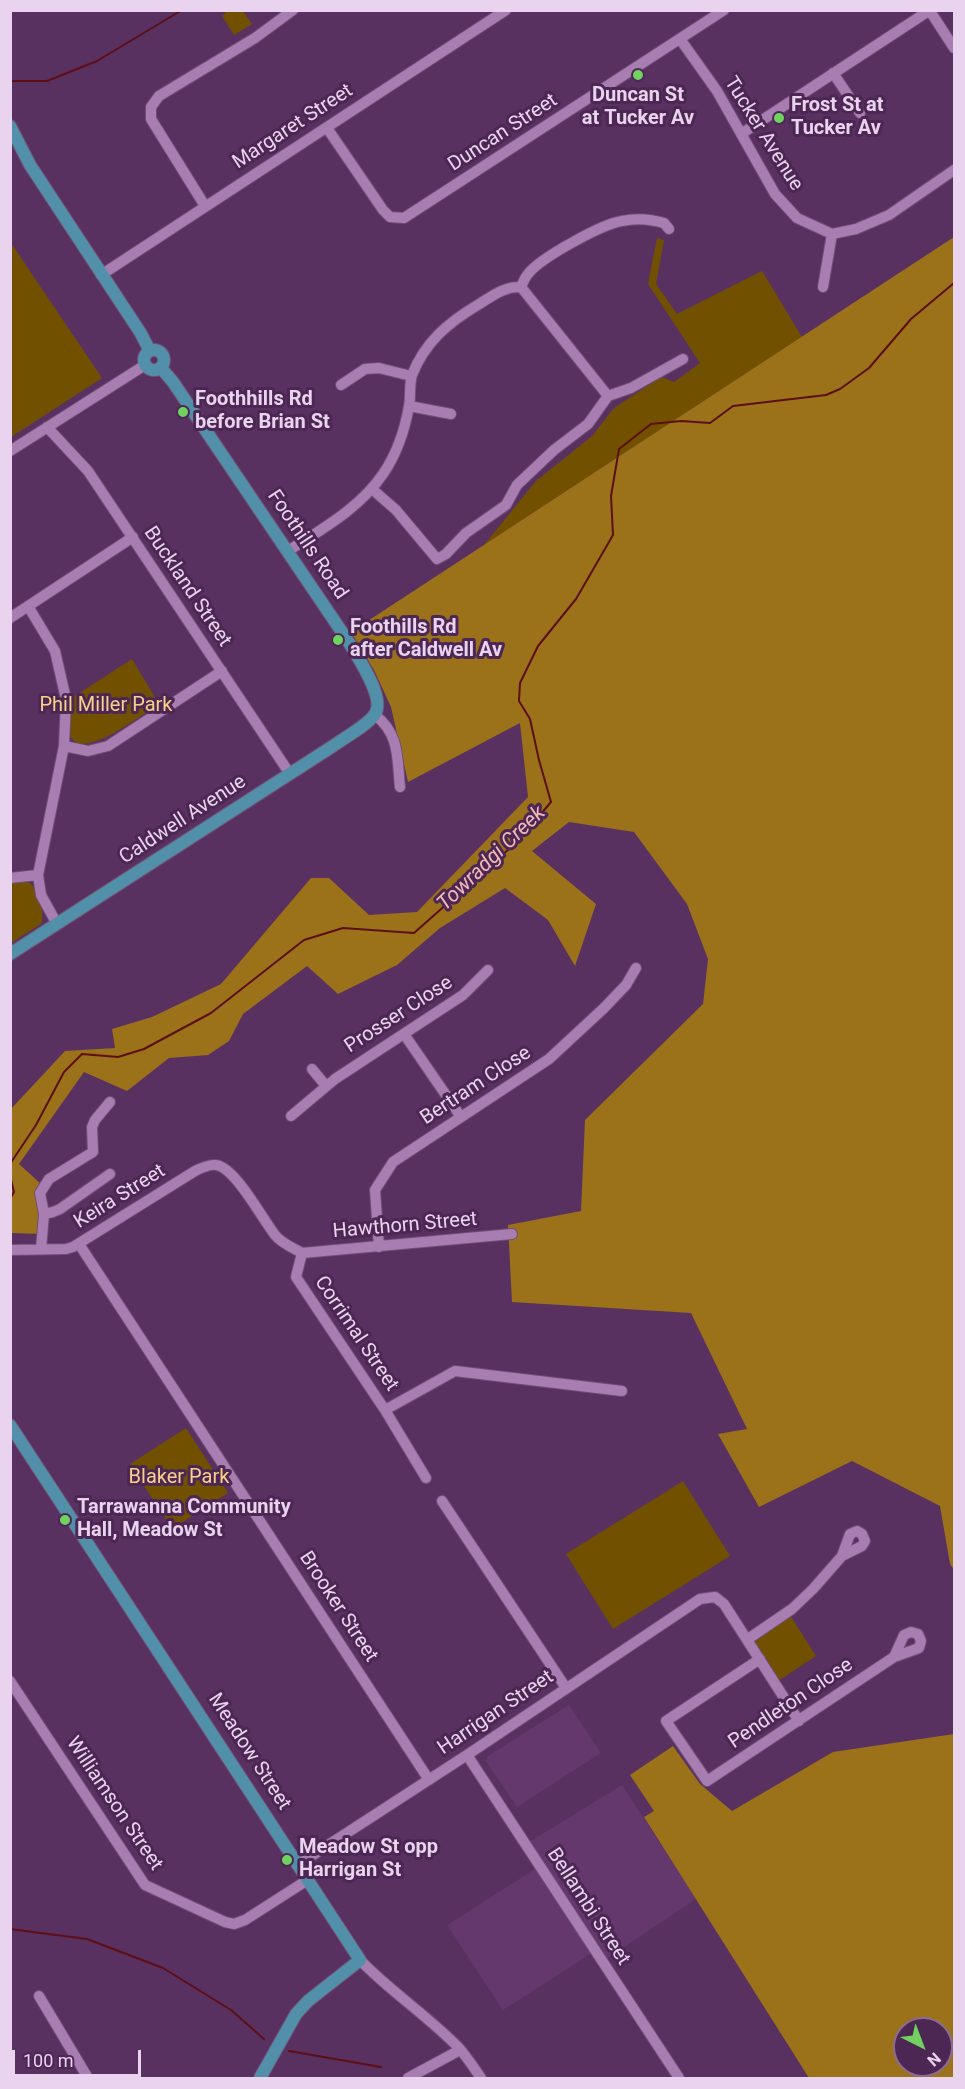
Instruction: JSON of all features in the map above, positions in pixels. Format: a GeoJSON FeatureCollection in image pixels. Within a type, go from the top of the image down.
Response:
{"type":"FeatureCollection","features":[{"type":"Feature","properties":{"kind":"main road"},"geometry":{"type":"LineString","coordinates":[[10,126],[30,165],[140,332],[150,351]]}},
{"type":"Feature","properties":{"kind":"main road"},"geometry":{"type":"LineString","coordinates":[[150,351],[158,351],[163,356],[163,364],[160,368],[151,370],[145,365],[144,357],[150,351]]}},
{"type":"Feature","properties":{"kind":"main road","name":"Foothills Road"},"geometry":{"type":"LineString","coordinates":[[160,368],[172,382],[288,551],[362,664],[378,701],[375,716]]}},
{"type":"Feature","properties":{"kind":"main road","name":"Caldwell Avenue"},"geometry":{"type":"LineString","coordinates":[[10,954],[290,774],[375,716]]}},
{"type":"Feature","properties":{"kind":"main road","name":"Meadow Street"},"geometry":{"type":"LineString","coordinates":[[10,1425],[360,1960]]}},
{"type":"Feature","properties":{"kind":"main road"},"geometry":{"type":"LineString","coordinates":[[260,2079],[296,2014],[308,2001],[360,1960]]}},
{"type":"Feature","properties":{"kind":"street"},"geometry":{"type":"LineString","coordinates":[[205,206],[151,119],[151,107],[159,96],[255,38],[293,10]]}},
{"type":"Feature","properties":{"kind":"street","name":"Margaret Street"},"geometry":{"type":"LineString","coordinates":[[101,275],[506,10]]}},
{"type":"Feature","properties":{"kind":"street","name":"Duncan Street"},"geometry":{"type":"LineString","coordinates":[[327,128],[383,210],[390,217],[404,218],[724,10]]}},
{"type":"Feature","properties":{"kind":"street"},"geometry":{"type":"LineString","coordinates":[[741,134],[930,11],[954,48]]}},
{"type":"Feature","properties":{"kind":"street","name":"Tucker Avenue"},"geometry":{"type":"LineString","coordinates":[[680,39],[717,91],[775,194],[797,218],[832,234]]}},
{"type":"Feature","properties":{"kind":"street"},"geometry":{"type":"LineString","coordinates":[[833,73],[860,114]]}},
{"type":"Feature","properties":{"kind":"street"},"geometry":{"type":"LineString","coordinates":[[823,287],[832,234],[856,230],[889,215],[954,170]]}},
{"type":"Feature","properties":{"kind":"street"},"geometry":{"type":"LineString","coordinates":[[521,286],[528,273],[590,232],[620,221],[648,219],[664,222],[669,229]]}},
{"type":"Feature","properties":{"kind":"street"},"geometry":{"type":"LineString","coordinates":[[288,551],[332,523],[363,499],[384,473],[395,452],[409,406],[411,376],[432,341],[445,327],[502,290],[521,286]]}},
{"type":"Feature","properties":{"kind":"street"},"geometry":{"type":"LineString","coordinates":[[521,286],[608,396]]}},
{"type":"Feature","properties":{"kind":"street"},"geometry":{"type":"LineString","coordinates":[[372,489],[396,510],[436,559],[446,554],[466,533],[506,505],[517,485],[554,450],[588,424],[608,396],[631,388],[683,359]]}},
{"type":"Feature","properties":{"kind":"street"},"geometry":{"type":"LineString","coordinates":[[10,450],[145,365]]}},
{"type":"Feature","properties":{"kind":"street"},"geometry":{"type":"LineString","coordinates":[[341,385],[365,369],[379,368],[411,376]]}},
{"type":"Feature","properties":{"kind":"street"},"geometry":{"type":"LineString","coordinates":[[409,406],[451,414]]}},
{"type":"Feature","properties":{"kind":"street","name":"Buckland Street"},"geometry":{"type":"LineString","coordinates":[[47,427],[88,471],[290,774]]}},
{"type":"Feature","properties":{"kind":"street"},"geometry":{"type":"LineString","coordinates":[[10,618],[133,537]]}},
{"type":"Feature","properties":{"kind":"street"},"geometry":{"type":"LineString","coordinates":[[28,606],[56,651],[66,699],[64,746],[38,875],[40,895],[57,924]]}},
{"type":"Feature","properties":{"kind":"street"},"geometry":{"type":"LineString","coordinates":[[64,746],[88,751],[108,746],[222,671]]}},
{"type":"Feature","properties":{"kind":"street"},"geometry":{"type":"LineString","coordinates":[[375,716],[385,723],[391,732],[396,748],[400,787]]}},
{"type":"Feature","properties":{"kind":"street"},"geometry":{"type":"LineString","coordinates":[[10,878],[38,875]]}},
{"type":"Feature","properties":{"kind":"street","name":"Bertram Close"},"geometry":{"type":"LineString","coordinates":[[379,1247],[375,1190],[393,1162],[549,1059],[626,985],[636,968]]}},
{"type":"Feature","properties":{"kind":"street","name":"Prosser Close"},"geometry":{"type":"LineString","coordinates":[[291,1116],[326,1086],[463,995],[488,970]]}},
{"type":"Feature","properties":{"kind":"street"},"geometry":{"type":"LineString","coordinates":[[404,1034],[461,1117]]}},
{"type":"Feature","properties":{"kind":"street"},"geometry":{"type":"LineString","coordinates":[[312,1069],[326,1086]]}},
{"type":"Feature","properties":{"kind":"street","name":"Keira Street"},"geometry":{"type":"LineString","coordinates":[[41,1249],[44,1214],[40,1193],[49,1179],[93,1152],[92,1128],[95,1120],[110,1102]]}},
{"type":"Feature","properties":{"kind":"street","name":"Keira Street"},"geometry":{"type":"LineString","coordinates":[[10,1250],[66,1249],[80,1244],[195,1171],[215,1164],[222,1166],[232,1175],[277,1238],[302,1253]]}},
{"type":"Feature","properties":{"kind":"street","name":"Keira Street"},"geometry":{"type":"LineString","coordinates":[[44,1214],[60,1209],[110,1174]]}},
{"type":"Feature","properties":{"kind":"street","name":"Hawthorn Street"},"geometry":{"type":"LineString","coordinates":[[302,1253],[512,1234]]}},
{"type":"Feature","properties":{"kind":"street","name":"Brooker Street"},"geometry":{"type":"LineString","coordinates":[[80,1244],[429,1780]]}},
{"type":"Feature","properties":{"kind":"street","name":"Corrimal Street"},"geometry":{"type":"LineString","coordinates":[[302,1253],[296,1277],[385,1410],[426,1478]]}},
{"type":"Feature","properties":{"kind":"street"},"geometry":{"type":"LineString","coordinates":[[385,1410],[455,1371],[622,1391]]}},
{"type":"Feature","properties":{"kind":"street"},"geometry":{"type":"LineString","coordinates":[[442,1501],[566,1688]]}},
{"type":"Feature","properties":{"kind":"street"},"geometry":{"type":"LineString","coordinates":[[799,1721],[748,1639],[792,1609],[842,1556]]}},
{"type":"Feature","properties":{"kind":"street","name":"Harrigan Street"},"geometry":{"type":"LineString","coordinates":[[299,1864],[700,1599],[715,1597],[724,1604],[748,1639]]}},
{"type":"Feature","properties":{"kind":"street","name":"Pendleton Close"},"geometry":{"type":"LineString","coordinates":[[760,1659],[666,1721],[708,1781],[894,1657]]}},
{"type":"Feature","properties":{"kind":"street","name":"Williamson Street"},"geometry":{"type":"LineString","coordinates":[[10,1682],[145,1886],[234,1924],[245,1920],[309,1879]]}},
{"type":"Feature","properties":{"kind":"street","name":"Bellambi Street"},"geometry":{"type":"LineString","coordinates":[[467,1755],[680,2079]]}},
{"type":"Feature","properties":{"kind":"street","name":"Meadow Street"},"geometry":{"type":"LineString","coordinates":[[360,1960],[386,1986],[441,2031],[460,2050],[481,2079]]}},
{"type":"Feature","properties":{"kind":"street"},"geometry":{"type":"LineString","coordinates":[[39,1996],[88,2079]]}},
{"type":"Feature","properties":{"kind":"street"},"geometry":{"type":"LineString","coordinates":[[408,2079],[460,2050]]}},
{"type":"Feature","properties":{"kind":"shaded area"},"geometry":{"type":"Polygon","coordinates":[[[954,237],[954,1570],[950,1564],[940,1506],[852,1461],[759,1507],[718,1434],[747,1429],[691,1313],[512,1302],[508,1225],[581,1211],[585,1120],[703,1004],[708,959],[687,904],[634,832],[569,822],[532,851],[596,904],[575,966],[548,920],[505,888],[440,928],[397,965],[338,994],[307,966],[243,1014],[229,1041],[208,1055],[169,1058],[127,1091],[84,1072],[19,1164],[42,1185],[42,1234],[11,1233],[10,1110],[65,1051],[115,1048],[112,1029],[152,1017],[221,984],[311,878],[329,878],[369,915],[417,912],[528,797],[520,723],[408,782],[391,707],[374,670],[351,632],[954,237]]]}},
{"type":"Feature","properties":{"kind":"shaded area"},"geometry":{"type":"Polygon","coordinates":[[[569,1705],[601,1753],[517,1807],[486,1761],[488,1756],[569,1705]]]}},
{"type":"Feature","properties":{"kind":"shaded area"},"geometry":{"type":"Polygon","coordinates":[[[954,1734],[954,2078],[809,2078],[644,1817],[654,1811],[630,1775],[673,1746],[700,1784],[732,1811],[833,1752],[954,1734]]]}},
{"type":"Feature","properties":{"kind":"shaded area"},"geometry":{"type":"Polygon","coordinates":[[[622,1785],[696,1899],[603,1961],[595,1951],[503,2010],[447,1925],[540,1866],[526,1844],[622,1785]]]}},
{"type":"Feature","properties":{"kind":"green space"},"geometry":{"type":"Polygon","coordinates":[[[229,10],[243,11],[252,24],[234,35],[222,16],[229,10]]]}},
{"type":"Feature","properties":{"kind":"green space"},"geometry":{"type":"Polygon","coordinates":[[[657,238],[664,240],[656,284],[677,314],[762,271],[802,337],[484,545],[536,481],[592,436],[614,408],[661,377],[674,382],[700,363],[648,284],[657,238]]]}},
{"type":"Feature","properties":{"kind":"green space"},"geometry":{"type":"Polygon","coordinates":[[[11,243],[102,378],[11,437],[11,243]]]}},
{"type":"Feature","properties":{"kind":"green space","name":"Phil Miller Park"},"geometry":{"type":"Polygon","coordinates":[[[132,659],[159,704],[103,738],[91,743],[80,744],[73,740],[69,727],[70,699],[132,659]]]}},
{"type":"Feature","properties":{"kind":"green space"},"geometry":{"type":"Polygon","coordinates":[[[23,880],[32,885],[37,894],[41,905],[42,920],[41,924],[11,943],[11,881],[23,880]]]}},
{"type":"Feature","properties":{"kind":"green space","name":"Blaker Park"},"geometry":{"type":"Polygon","coordinates":[[[186,1428],[228,1493],[172,1529],[130,1464],[186,1428]]]}},
{"type":"Feature","properties":{"kind":"green space"},"geometry":{"type":"Polygon","coordinates":[[[683,1481],[730,1556],[613,1629],[566,1554],[683,1481]]]}},
{"type":"Feature","properties":{"kind":"green space"},"geometry":{"type":"Polygon","coordinates":[[[790,1615],[816,1656],[778,1681],[754,1644],[757,1637],[790,1615]]]}},
{"type":"Feature","properties":{"kind":"waterway"},"geometry":{"type":"LineString","coordinates":[[10,81],[47,81],[97,61],[182,10]]}},
{"type":"Feature","properties":{"kind":"waterway","name":"Towradgi Creek"},"geometry":{"type":"LineString","coordinates":[[10,1164],[36,1125],[64,1072],[82,1054],[118,1057],[144,1049],[211,1013],[304,940],[343,928],[414,933],[518,841],[551,802],[530,719],[519,701],[520,683],[538,646],[576,599],[613,535],[611,496],[619,449],[651,424],[681,421],[710,423],[733,406],[826,395],[840,389],[869,368],[911,319],[954,283]]}},
{"type":"Feature","properties":{"kind":"waterway","name":"Towradgi Creek"},"geometry":{"type":"LineString","coordinates":[[10,1176],[14,1192],[10,1199]]}},
{"type":"Feature","properties":{"kind":"waterway"},"geometry":{"type":"LineString","coordinates":[[10,1929],[87,1939],[163,1968],[231,2010],[264,2039]]}},
{"type":"Feature","properties":{"kind":"waterway"},"geometry":{"type":"LineString","coordinates":[[289,2051],[381,2067]]}},
{"type":"Feature","properties":{"kind":"place","name":"Duncan St at Tucker Av"},"geometry":{"type":"Point","coordinates":[638,75]}},
{"type":"Feature","properties":{"kind":"place","name":"Frost St at Tucker Av"},"geometry":{"type":"Point","coordinates":[779,118]}},
{"type":"Feature","properties":{"kind":"place","name":"Foothhills Rd before Brian St"},"geometry":{"type":"Point","coordinates":[183,412]}},
{"type":"Feature","properties":{"kind":"place","name":"Foothills Rd after Caldwell Av"},"geometry":{"type":"Point","coordinates":[338,640]}},
{"type":"Feature","properties":{"kind":"place","name":"Tarrawanna Community Hall, Meadow St"},"geometry":{"type":"Point","coordinates":[65,1520]}},
{"type":"Feature","properties":{"kind":"place","name":"Meadow St opp Harrigan St"},"geometry":{"type":"Point","coordinates":[287,1860]}}]}
